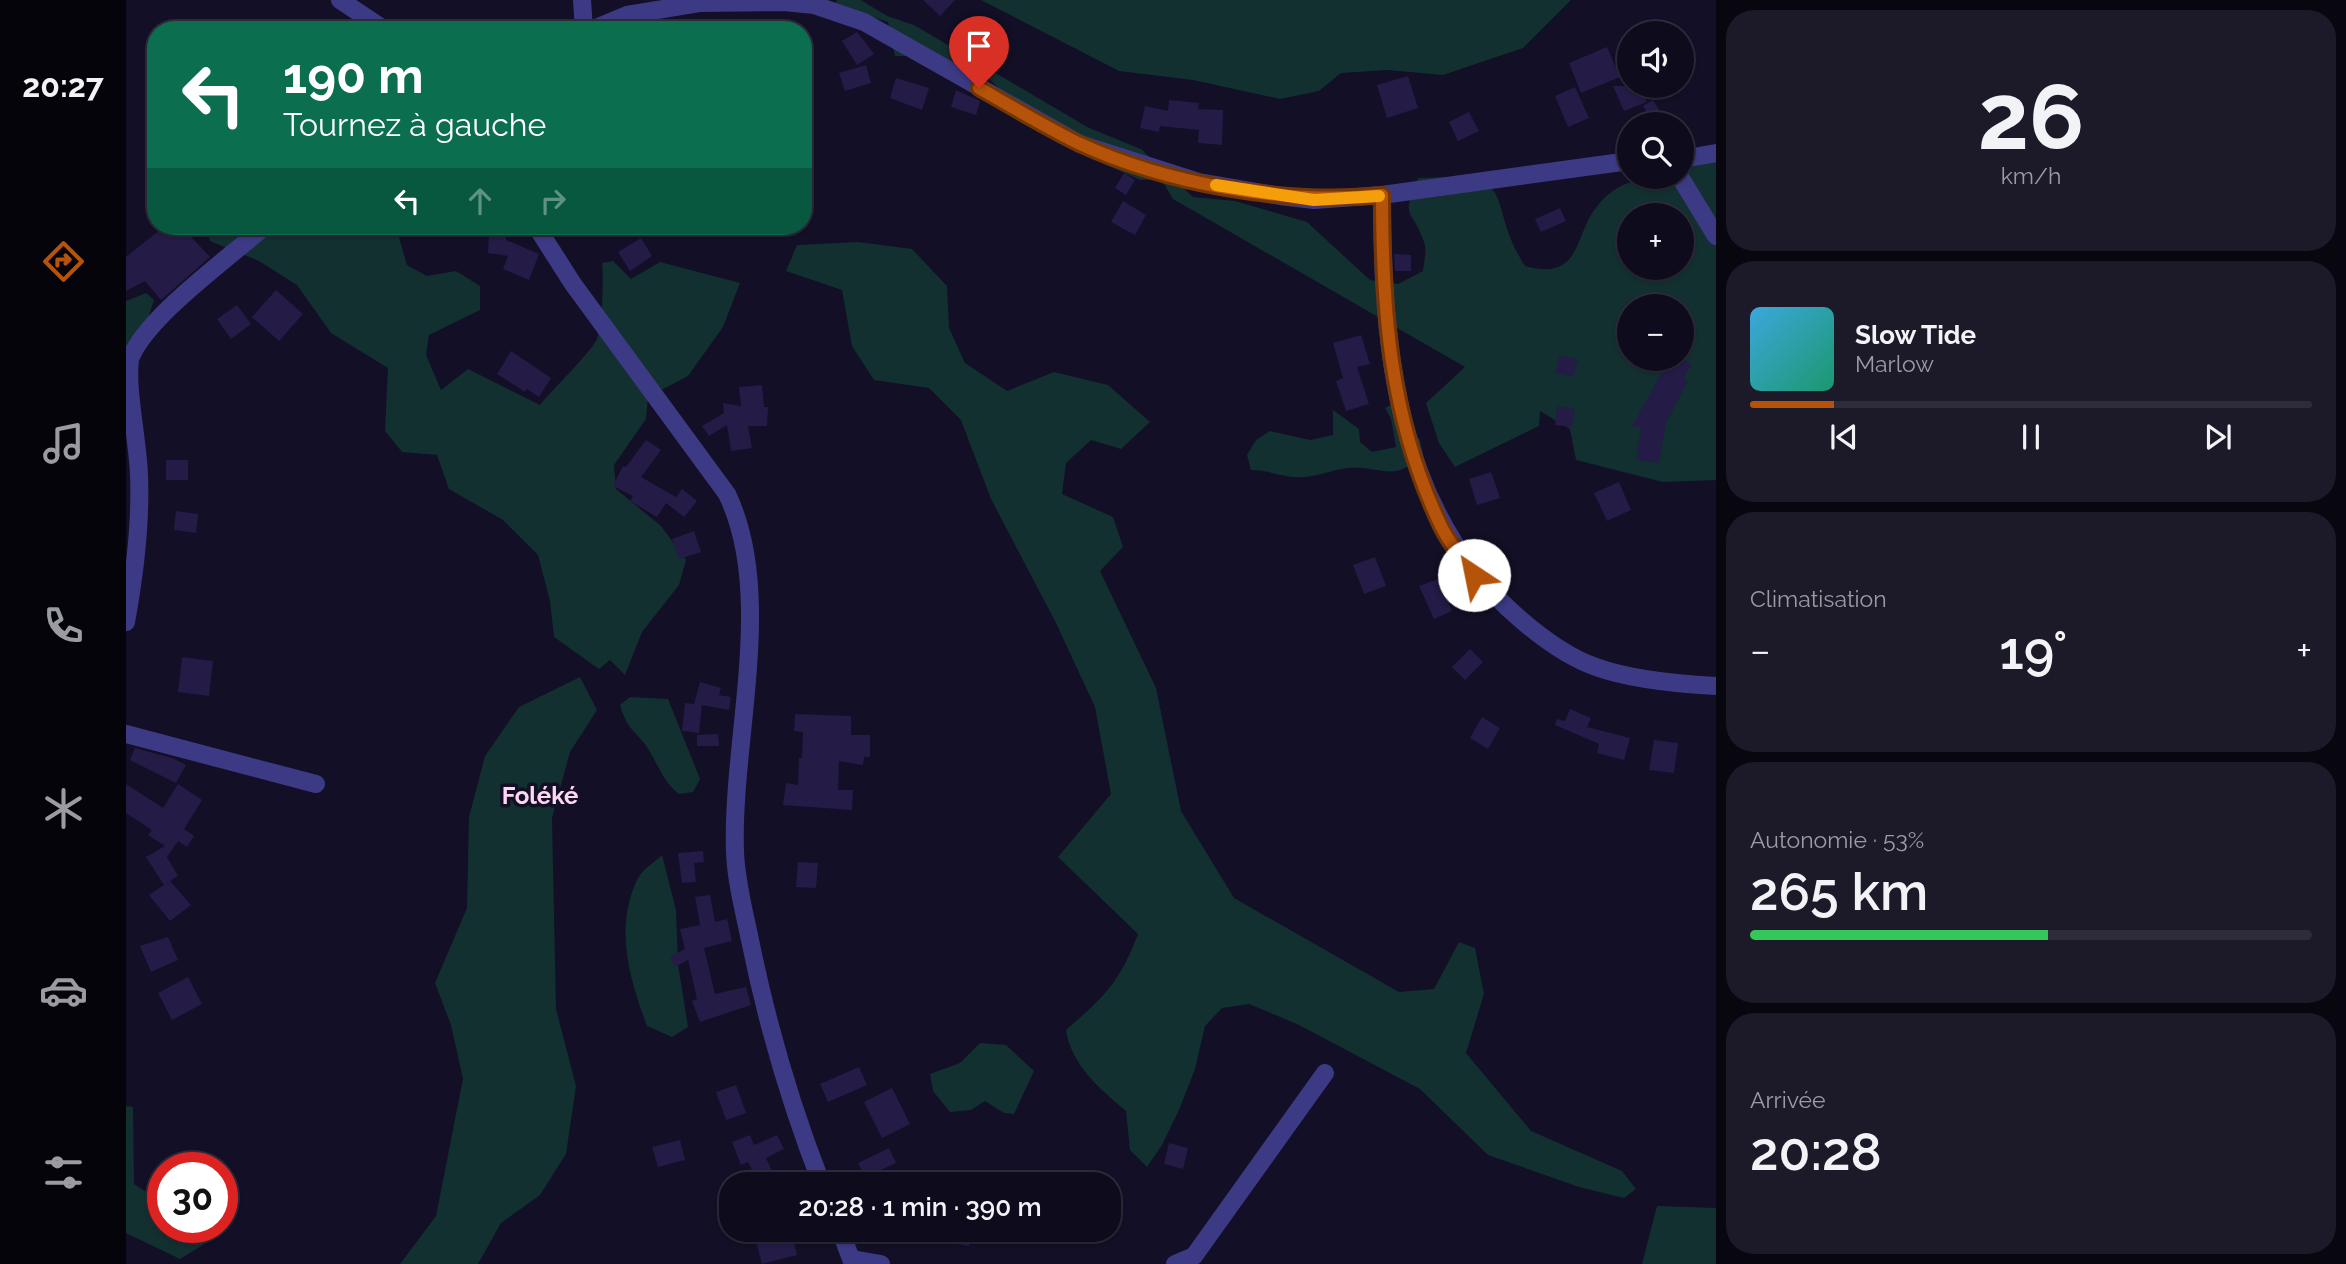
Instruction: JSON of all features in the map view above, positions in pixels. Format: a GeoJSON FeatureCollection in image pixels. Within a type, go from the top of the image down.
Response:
{"type":"FeatureCollection","features":[{"type":"Feature","properties":{"kind":"street"},"geometry":{"type":"LineString","coordinates":[[340,0],[372,21]]}},
{"type":"Feature","properties":{"kind":"street"},"geometry":{"type":"LineString","coordinates":[[582,0],[583,21]]}},
{"type":"Feature","properties":{"kind":"street"},"geometry":{"type":"LineString","coordinates":[[613,21],[627,15],[699,3],[784,2],[814,5],[864,22],[1045,126],[1110,156],[1246,192],[1314,200],[1382,195],[1617,163]]}},
{"type":"Feature","properties":{"kind":"street"},"geometry":{"type":"LineString","coordinates":[[1694,157],[1716,153]]}},
{"type":"Feature","properties":{"kind":"street"},"geometry":{"type":"LineString","coordinates":[[1687,189],[1716,236]]}},
{"type":"Feature","properties":{"kind":"street"},"geometry":{"type":"LineString","coordinates":[[1382,195],[1382,268],[1388,350],[1409,444],[1442,527],[1461,556],[1474,575],[1505,607],[1576,659],[1625,674],[1716,686]]}},
{"type":"Feature","properties":{"kind":"street"},"geometry":{"type":"LineString","coordinates":[[126,622],[139,544],[139,472],[126,383],[129,360],[140,341],[167,310],[254,235]]}},
{"type":"Feature","properties":{"kind":"street"},"geometry":{"type":"LineString","coordinates":[[542,235],[573,284],[727,495],[739,519],[748,561],[750,621],[738,758],[736,872],[764,1005],[801,1132],[817,1172]]}},
{"type":"Feature","properties":{"kind":"street"},"geometry":{"type":"LineString","coordinates":[[126,734],[316,784]]}},
{"type":"Feature","properties":{"kind":"street"},"geometry":{"type":"LineString","coordinates":[[1175,1264],[1194,1256],[1325,1073]]}},
{"type":"Feature","properties":{"kind":"street"},"geometry":{"type":"LineString","coordinates":[[844,1242],[852,1262],[881,1264]]}},
{"type":"Feature","properties":{"kind":"green space"},"geometry":{"type":"Polygon","coordinates":[[[837,0],[861,0],[887,16],[914,25],[1089,128],[1141,149],[1193,197],[1235,201],[1307,222],[1370,280],[1398,284],[1423,271],[1425,245],[1409,208],[1418,178],[1452,177],[1488,185],[1496,194],[1512,242],[1525,266],[1544,269],[1557,267],[1567,261],[1598,205],[1616,189],[1694,189],[1694,159],[1716,162],[1716,480],[1663,482],[1576,460],[1570,429],[1540,411],[1539,426],[1455,467],[1439,443],[1426,403],[1465,367],[1173,199],[1161,179],[1140,180],[1056,142],[986,76],[932,56],[895,56],[888,22],[835,4],[837,0]]]}},
{"type":"Feature","properties":{"kind":"green space"},"geometry":{"type":"Polygon","coordinates":[[[981,0],[1571,0],[1523,48],[1443,75],[1388,70],[1341,73],[1319,91],[1280,99],[1193,80],[1119,71],[981,0]]]}},
{"type":"Feature","properties":{"kind":"green space"},"geometry":{"type":"Polygon","coordinates":[[[208,235],[401,235],[407,265],[427,276],[456,271],[480,286],[480,310],[429,335],[426,355],[441,390],[468,369],[540,405],[597,339],[602,302],[602,263],[613,261],[631,279],[660,262],[740,283],[723,327],[688,376],[648,397],[646,419],[614,465],[616,489],[661,526],[686,560],[679,585],[642,632],[625,675],[610,660],[599,669],[554,637],[550,601],[538,555],[503,520],[449,489],[437,455],[402,452],[385,431],[388,368],[331,333],[297,285],[259,261],[210,241],[208,235]]]}},
{"type":"Feature","properties":{"kind":"green space"},"geometry":{"type":"Polygon","coordinates":[[[858,242],[912,249],[947,286],[949,328],[965,363],[1007,391],[1054,372],[1108,385],[1150,422],[1121,449],[1091,440],[1066,463],[1062,494],[1113,517],[1123,547],[1100,571],[1156,688],[1181,811],[1234,898],[1399,992],[1434,989],[1459,942],[1475,948],[1484,994],[1466,1053],[1531,1131],[1622,1171],[1636,1189],[1624,1198],[1579,1187],[1488,1155],[1420,1089],[1297,1024],[1249,1004],[1222,1008],[1205,1026],[1195,1069],[1179,1110],[1162,1145],[1147,1167],[1130,1150],[1126,1111],[1097,1085],[1080,1065],[1066,1030],[1110,988],[1125,965],[1138,934],[1058,857],[1111,794],[1095,707],[1056,623],[991,499],[961,420],[929,388],[874,380],[852,346],[842,290],[786,271],[797,245],[858,242]]]}},
{"type":"Feature","properties":{"kind":"green space"},"geometry":{"type":"Polygon","coordinates":[[[146,293],[154,300],[145,328],[126,350],[126,301],[146,293]]]}},
{"type":"Feature","properties":{"kind":"green space"},"geometry":{"type":"Polygon","coordinates":[[[1392,404],[1420,440],[1423,453],[1404,468],[1388,471],[1348,468],[1298,477],[1251,470],[1247,455],[1256,440],[1270,431],[1310,440],[1333,435],[1333,410],[1359,429],[1360,442],[1372,452],[1396,447],[1391,419],[1385,408],[1392,404]]]}},
{"type":"Feature","properties":{"kind":"green space"},"geometry":{"type":"Polygon","coordinates":[[[580,677],[597,710],[570,752],[552,818],[556,1009],[576,1086],[566,1154],[540,1195],[501,1223],[478,1264],[400,1264],[436,1216],[463,1079],[451,1025],[435,983],[467,908],[469,817],[485,756],[519,707],[580,677]]]}},
{"type":"Feature","properties":{"kind":"green space"},"geometry":{"type":"Polygon","coordinates":[[[630,697],[668,699],[700,779],[693,792],[679,794],[670,785],[646,745],[630,727],[620,705],[630,697]]]}},
{"type":"Feature","properties":{"kind":"green space"},"geometry":{"type":"Polygon","coordinates":[[[662,855],[676,910],[678,964],[688,1027],[672,1037],[647,1026],[627,952],[627,915],[631,896],[638,878],[662,855]]]}},
{"type":"Feature","properties":{"kind":"green space"},"geometry":{"type":"Polygon","coordinates":[[[980,1043],[1006,1045],[1034,1071],[1014,1114],[1004,1113],[985,1101],[971,1110],[950,1112],[933,1091],[930,1074],[960,1063],[980,1043]]]}},
{"type":"Feature","properties":{"kind":"green space"},"geometry":{"type":"Polygon","coordinates":[[[126,1106],[133,1107],[134,1184],[147,1193],[147,1243],[206,1243],[180,1259],[126,1233],[126,1106]]]}},
{"type":"Feature","properties":{"kind":"green space"},"geometry":{"type":"Polygon","coordinates":[[[1657,1206],[1716,1208],[1716,1264],[1642,1264],[1657,1206]]]}},
{"type":"Feature","properties":{"kind":"building"},"geometry":{"type":"Polygon","coordinates":[[[923,0],[955,0],[940,16],[923,0]]]}},
{"type":"Feature","properties":{"kind":"building"},"geometry":{"type":"Polygon","coordinates":[[[983,15],[1001,29],[988,45],[970,31],[983,15]]]}},
{"type":"Feature","properties":{"kind":"building"},"geometry":{"type":"Polygon","coordinates":[[[857,32],[874,54],[857,65],[842,41],[857,32]]]}},
{"type":"Feature","properties":{"kind":"building"},"geometry":{"type":"Polygon","coordinates":[[[1607,47],[1617,70],[1617,78],[1581,93],[1569,63],[1607,47]]]}},
{"type":"Feature","properties":{"kind":"building"},"geometry":{"type":"Polygon","coordinates":[[[866,65],[871,83],[845,91],[839,73],[866,65]]]}},
{"type":"Feature","properties":{"kind":"building"},"geometry":{"type":"Polygon","coordinates":[[[1408,76],[1418,108],[1387,118],[1377,85],[1408,76]]]}},
{"type":"Feature","properties":{"kind":"building"},"geometry":{"type":"Polygon","coordinates":[[[896,78],[929,88],[922,110],[890,98],[896,78]]]}},
{"type":"Feature","properties":{"kind":"building"},"geometry":{"type":"Polygon","coordinates":[[[1575,87],[1589,118],[1568,127],[1555,96],[1575,87]]]}},
{"type":"Feature","properties":{"kind":"building"},"geometry":{"type":"Polygon","coordinates":[[[956,90],[980,101],[976,115],[951,107],[956,90]]]}},
{"type":"Feature","properties":{"kind":"building"},"geometry":{"type":"Polygon","coordinates":[[[1618,98],[1645,98],[1647,102],[1624,111],[1618,98]]]}},
{"type":"Feature","properties":{"kind":"building"},"geometry":{"type":"Polygon","coordinates":[[[1169,100],[1199,103],[1198,109],[1223,110],[1222,145],[1198,143],[1199,130],[1160,126],[1159,132],[1140,128],[1145,106],[1168,111],[1169,100]]]}},
{"type":"Feature","properties":{"kind":"building"},"geometry":{"type":"Polygon","coordinates":[[[1653,100],[1660,112],[1647,112],[1643,106],[1653,100]]]}},
{"type":"Feature","properties":{"kind":"building"},"geometry":{"type":"Polygon","coordinates":[[[1469,112],[1479,131],[1458,141],[1449,122],[1469,112]]]}},
{"type":"Feature","properties":{"kind":"building"},"geometry":{"type":"Polygon","coordinates":[[[1124,173],[1135,180],[1126,195],[1115,188],[1124,173]]]}},
{"type":"Feature","properties":{"kind":"building"},"geometry":{"type":"Polygon","coordinates":[[[1123,201],[1146,215],[1135,235],[1111,222],[1123,201]]]}},
{"type":"Feature","properties":{"kind":"building"},"geometry":{"type":"Polygon","coordinates":[[[1560,208],[1566,221],[1541,232],[1535,219],[1560,208]]]}},
{"type":"Feature","properties":{"kind":"building"},"geometry":{"type":"Polygon","coordinates":[[[154,235],[189,235],[210,257],[161,300],[145,281],[126,291],[126,257],[154,235]]]}},
{"type":"Feature","properties":{"kind":"building"},"geometry":{"type":"Polygon","coordinates":[[[489,235],[506,237],[506,240],[539,254],[529,280],[503,269],[508,256],[488,253],[489,235]]]}},
{"type":"Feature","properties":{"kind":"building"},"geometry":{"type":"Polygon","coordinates":[[[641,238],[652,256],[630,271],[618,252],[641,238]]]}},
{"type":"Feature","properties":{"kind":"building"},"geometry":{"type":"Polygon","coordinates":[[[1394,254],[1411,255],[1411,271],[1395,271],[1394,254]]]}},
{"type":"Feature","properties":{"kind":"building"},"geometry":{"type":"Polygon","coordinates":[[[276,290],[303,314],[279,341],[252,317],[276,290]]]}},
{"type":"Feature","properties":{"kind":"building"},"geometry":{"type":"Polygon","coordinates":[[[237,305],[251,324],[231,339],[217,319],[237,305]]]}},
{"type":"Feature","properties":{"kind":"building"},"geometry":{"type":"Polygon","coordinates":[[[1361,335],[1370,364],[1357,367],[1369,404],[1346,411],[1336,381],[1343,378],[1333,343],[1361,335]]]}},
{"type":"Feature","properties":{"kind":"building"},"geometry":{"type":"Polygon","coordinates":[[[511,351],[551,378],[539,397],[527,389],[525,392],[497,374],[511,351]]]}},
{"type":"Feature","properties":{"kind":"building"},"geometry":{"type":"Polygon","coordinates":[[[1560,355],[1578,360],[1573,377],[1555,373],[1560,355]]]}},
{"type":"Feature","properties":{"kind":"building"},"geometry":{"type":"Polygon","coordinates":[[[1662,371],[1688,371],[1683,379],[1688,381],[1666,423],[1659,463],[1636,460],[1641,427],[1632,427],[1662,371]]]}},
{"type":"Feature","properties":{"kind":"building"},"geometry":{"type":"Polygon","coordinates":[[[762,385],[764,407],[768,407],[767,426],[748,426],[752,448],[731,451],[727,425],[709,436],[702,426],[724,413],[723,403],[741,406],[739,387],[762,385]]]}},
{"type":"Feature","properties":{"kind":"building"},"geometry":{"type":"Polygon","coordinates":[[[1557,406],[1575,409],[1572,427],[1555,425],[1557,406]]]}},
{"type":"Feature","properties":{"kind":"building"},"geometry":{"type":"Polygon","coordinates":[[[646,440],[661,450],[641,477],[676,497],[682,489],[697,501],[684,517],[666,503],[657,517],[630,501],[633,496],[613,486],[623,466],[626,467],[646,440]]]}},
{"type":"Feature","properties":{"kind":"building"},"geometry":{"type":"Polygon","coordinates":[[[166,460],[188,460],[188,480],[166,480],[166,460]]]}},
{"type":"Feature","properties":{"kind":"building"},"geometry":{"type":"Polygon","coordinates":[[[1491,472],[1500,498],[1477,505],[1469,479],[1491,472]]]}},
{"type":"Feature","properties":{"kind":"building"},"geometry":{"type":"Polygon","coordinates":[[[1619,482],[1631,510],[1607,521],[1594,493],[1619,482]]]}},
{"type":"Feature","properties":{"kind":"building"},"geometry":{"type":"Polygon","coordinates":[[[176,511],[198,514],[196,533],[174,530],[176,511]]]}},
{"type":"Feature","properties":{"kind":"building"},"geometry":{"type":"Polygon","coordinates":[[[694,531],[701,552],[679,559],[672,539],[694,531]]]}},
{"type":"Feature","properties":{"kind":"building"},"geometry":{"type":"Polygon","coordinates":[[[1375,557],[1386,586],[1364,594],[1353,565],[1375,557]]]}},
{"type":"Feature","properties":{"kind":"building"},"geometry":{"type":"Polygon","coordinates":[[[1438,579],[1452,611],[1434,619],[1419,586],[1438,579]]]}},
{"type":"Feature","properties":{"kind":"building"},"geometry":{"type":"Polygon","coordinates":[[[1470,649],[1483,662],[1465,680],[1452,667],[1470,649]]]}},
{"type":"Feature","properties":{"kind":"building"},"geometry":{"type":"Polygon","coordinates":[[[182,657],[213,661],[209,696],[178,692],[182,657]]]}},
{"type":"Feature","properties":{"kind":"building"},"geometry":{"type":"Polygon","coordinates":[[[700,682],[721,688],[719,695],[731,697],[729,710],[702,705],[699,733],[682,731],[685,703],[694,704],[700,682]]]}},
{"type":"Feature","properties":{"kind":"building"},"geometry":{"type":"Polygon","coordinates":[[[1570,709],[1591,718],[1587,727],[1630,738],[1624,760],[1597,753],[1599,744],[1555,725],[1557,719],[1565,721],[1570,709]]]}},
{"type":"Feature","properties":{"kind":"building"},"geometry":{"type":"Polygon","coordinates":[[[795,714],[851,716],[851,735],[870,735],[870,757],[864,757],[863,765],[839,761],[838,790],[853,790],[852,810],[783,805],[786,783],[798,785],[799,758],[802,758],[803,732],[794,731],[795,714]]]}},
{"type":"Feature","properties":{"kind":"building"},"geometry":{"type":"Polygon","coordinates":[[[1482,717],[1500,728],[1488,749],[1470,738],[1482,717]]]}},
{"type":"Feature","properties":{"kind":"building"},"geometry":{"type":"Polygon","coordinates":[[[718,734],[719,746],[697,746],[697,735],[718,734]]]}},
{"type":"Feature","properties":{"kind":"building"},"geometry":{"type":"Polygon","coordinates":[[[1654,740],[1678,743],[1674,773],[1649,770],[1654,740]]]}},
{"type":"Feature","properties":{"kind":"building"},"geometry":{"type":"Polygon","coordinates":[[[135,748],[172,758],[186,765],[176,783],[130,760],[135,748]]]}},
{"type":"Feature","properties":{"kind":"building"},"geometry":{"type":"Polygon","coordinates":[[[126,784],[163,808],[178,784],[202,800],[184,829],[194,836],[187,847],[178,841],[167,857],[178,876],[164,885],[146,857],[165,846],[148,835],[152,830],[126,813],[126,784]]]}},
{"type":"Feature","properties":{"kind":"building"},"geometry":{"type":"Polygon","coordinates":[[[703,851],[704,862],[694,863],[696,882],[682,883],[678,853],[703,851]]]}},
{"type":"Feature","properties":{"kind":"building"},"geometry":{"type":"Polygon","coordinates":[[[798,862],[818,863],[816,888],[796,887],[798,862]]]}},
{"type":"Feature","properties":{"kind":"building"},"geometry":{"type":"Polygon","coordinates":[[[170,881],[191,905],[170,921],[149,895],[170,881]]]}},
{"type":"Feature","properties":{"kind":"building"},"geometry":{"type":"Polygon","coordinates":[[[710,895],[715,922],[727,919],[732,941],[704,948],[715,994],[746,987],[751,1005],[700,1022],[692,1001],[697,999],[688,960],[675,967],[670,957],[685,949],[680,929],[700,925],[695,897],[710,895]]]}},
{"type":"Feature","properties":{"kind":"building"},"geometry":{"type":"Polygon","coordinates":[[[168,937],[178,960],[151,972],[140,946],[168,937]]]}},
{"type":"Feature","properties":{"kind":"building"},"geometry":{"type":"Polygon","coordinates":[[[188,977],[202,1004],[172,1020],[158,993],[188,977]]]}},
{"type":"Feature","properties":{"kind":"building"},"geometry":{"type":"Polygon","coordinates":[[[859,1067],[867,1085],[828,1102],[820,1084],[859,1067]]]}},
{"type":"Feature","properties":{"kind":"building"},"geometry":{"type":"Polygon","coordinates":[[[736,1085],[746,1113],[726,1120],[716,1092],[736,1085]]]}},
{"type":"Feature","properties":{"kind":"building"},"geometry":{"type":"Polygon","coordinates":[[[892,1088],[910,1124],[882,1138],[864,1102],[892,1088]]]}},
{"type":"Feature","properties":{"kind":"building"},"geometry":{"type":"Polygon","coordinates":[[[750,1135],[754,1145],[777,1135],[784,1149],[766,1158],[772,1172],[753,1172],[748,1162],[741,1165],[732,1142],[750,1135]]]}},
{"type":"Feature","properties":{"kind":"building"},"geometry":{"type":"Polygon","coordinates":[[[680,1140],[685,1160],[658,1167],[652,1147],[680,1140]]]}},
{"type":"Feature","properties":{"kind":"building"},"geometry":{"type":"Polygon","coordinates":[[[1169,1143],[1188,1148],[1183,1169],[1164,1164],[1169,1143]]]}},
{"type":"Feature","properties":{"kind":"building"},"geometry":{"type":"Polygon","coordinates":[[[889,1148],[896,1163],[876,1172],[862,1172],[858,1163],[889,1148]]]}},
{"type":"Feature","properties":{"kind":"building"},"geometry":{"type":"Polygon","coordinates":[[[756,1242],[794,1242],[797,1255],[762,1264],[756,1242]]]}},
{"type":"Feature","properties":{"kind":"building"},"geometry":{"type":"Polygon","coordinates":[[[950,1242],[970,1242],[969,1246],[950,1242]]]}},
{"type":"Feature","properties":{"kind":"slow traffic"},"geometry":{"type":"LineString","coordinates":[[1216,185],[1246,192],[1314,200],[1379,196]]}},
{"type":"Feature","properties":{"kind":"district","name":"Foléké"},"geometry":{"type":"Point","coordinates":[540,795]}},
{"type":"Feature","properties":{"kind":"route"},"geometry":{"type":"LineString","coordinates":[[979,88],[1080,144],[1110,156],[1199,181],[1246,192],[1314,200],[1382,195],[1382,268],[1388,350],[1409,444],[1442,527],[1474,575]]}}]}
